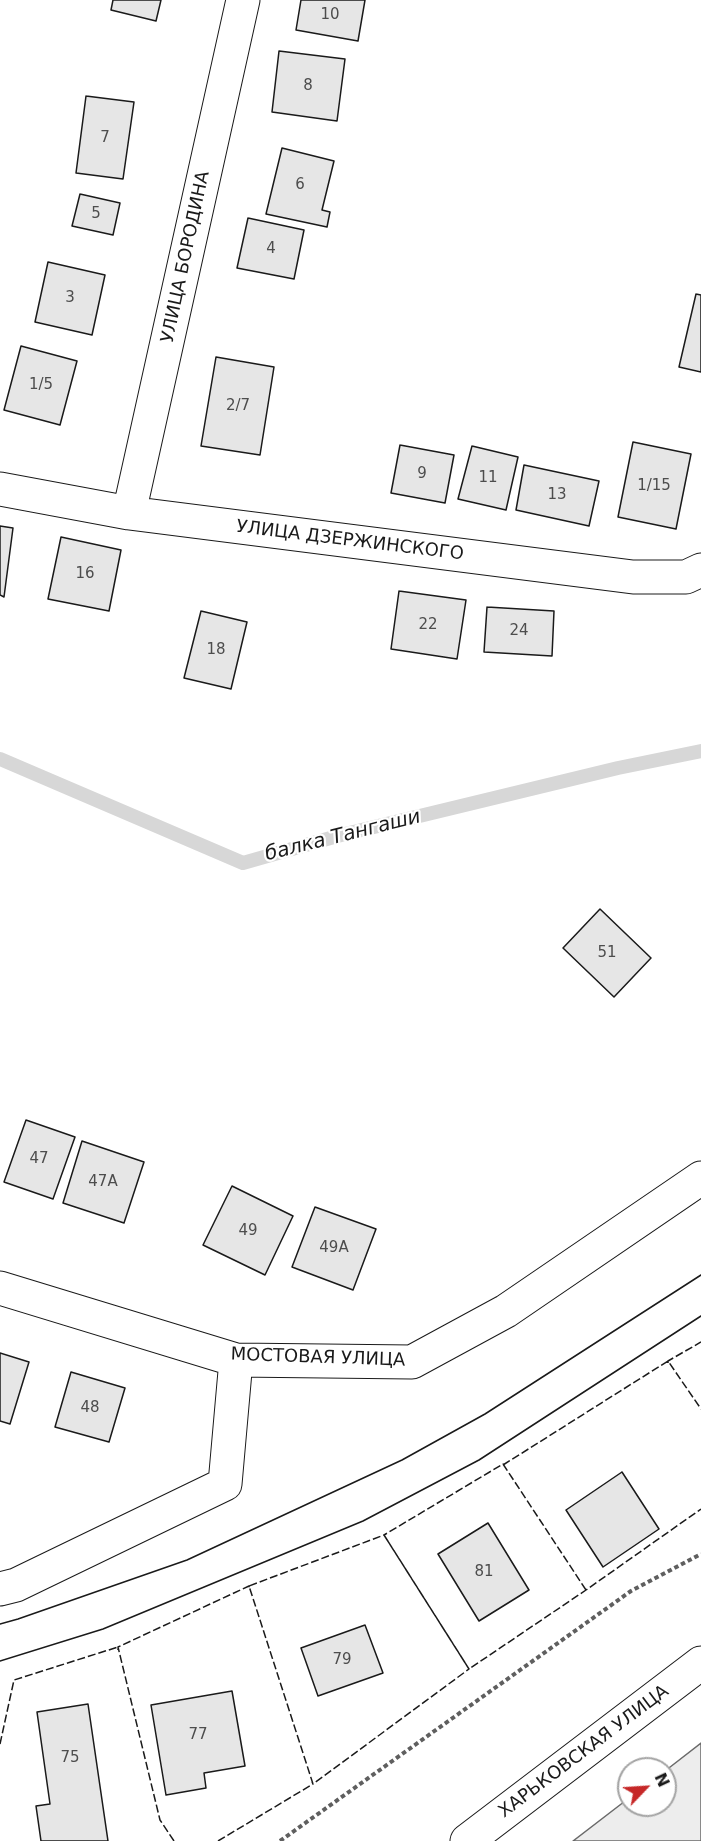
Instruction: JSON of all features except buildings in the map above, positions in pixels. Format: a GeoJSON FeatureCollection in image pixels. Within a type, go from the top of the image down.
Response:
{"type":"FeatureCollection","features":[{"type":"Feature","properties":{"kind":"street","name":"УЛИЦА БОРОДИНА"},"geometry":{"type":"LineString","coordinates":[[129,513],[243,0]]}},
{"type":"Feature","properties":{"kind":"street","name":"УЛИЦА ДЗЕРЖИНСКОГО"},"geometry":{"type":"LineString","coordinates":[[0,489],[129,513],[633,577],[686,577],[701,570]]}},
{"type":"Feature","properties":{"kind":"street","name":"МОСТОВАЯ УЛИЦА"},"geometry":{"type":"LineString","coordinates":[[0,1288],[236,1360],[412,1362],[506,1311],[701,1178]]}},
{"type":"Feature","properties":{"kind":"street"},"geometry":{"type":"LineString","coordinates":[[0,1589],[16,1585],[225,1484],[236,1360]]}},
{"type":"Feature","properties":{"kind":"street","name":"ХАРЬКОВСКАЯ УЛИЦА"},"geometry":{"type":"LineString","coordinates":[[467,1841],[701,1663]]}},
{"type":"Feature","properties":{"kind":"path"},"geometry":{"type":"LineString","coordinates":[[280,1841],[631,1591],[701,1554]]}},
{"type":"Feature","properties":{"kind":"shaded area"},"geometry":{"type":"Polygon","coordinates":[[[701,1743],[701,1841],[573,1841],[617,1807],[617,1817],[677,1817],[677,1762],[701,1743]]]}},
{"type":"Feature","properties":{"kind":"waterway","name":"балка Тангаши"},"geometry":{"type":"LineString","coordinates":[[0,759],[243,863],[341,835],[618,768],[701,751]]}},
{"type":"Feature","properties":{"kind":"tram line"},"geometry":{"type":"LineString","coordinates":[[0,1624],[187,1560],[402,1460],[485,1414],[701,1275]]}},
{"type":"Feature","properties":{"kind":"tram line"},"geometry":{"type":"LineString","coordinates":[[0,1661],[103,1629],[363,1521],[479,1460],[701,1316]]}},
{"type":"Feature","properties":{"kind":"fence"},"geometry":{"type":"LineString","coordinates":[[668,1363],[701,1342]]}},
{"type":"Feature","properties":{"kind":"fence"},"geometry":{"type":"LineString","coordinates":[[503,1465],[668,1361],[701,1409]]}},
{"type":"Feature","properties":{"kind":"fence"},"geometry":{"type":"LineString","coordinates":[[586,1590],[503,1464],[384,1535],[469,1669],[586,1590],[701,1509]]}},
{"type":"Feature","properties":{"kind":"fence"},"geometry":{"type":"LineString","coordinates":[[384,1535],[469,1669],[313,1784],[249,1586],[384,1535]]}},
{"type":"Feature","properties":{"kind":"fence"},"geometry":{"type":"LineString","coordinates":[[174,1841],[160,1820],[118,1647],[249,1586],[249,1588]]}},
{"type":"Feature","properties":{"kind":"fence"},"geometry":{"type":"LineString","coordinates":[[0,1744],[14,1680],[118,1647],[118,1650]]}},
{"type":"Feature","properties":{"kind":"fence"},"geometry":{"type":"LineString","coordinates":[[218,1841],[313,1784],[312,1782]]}}]}
